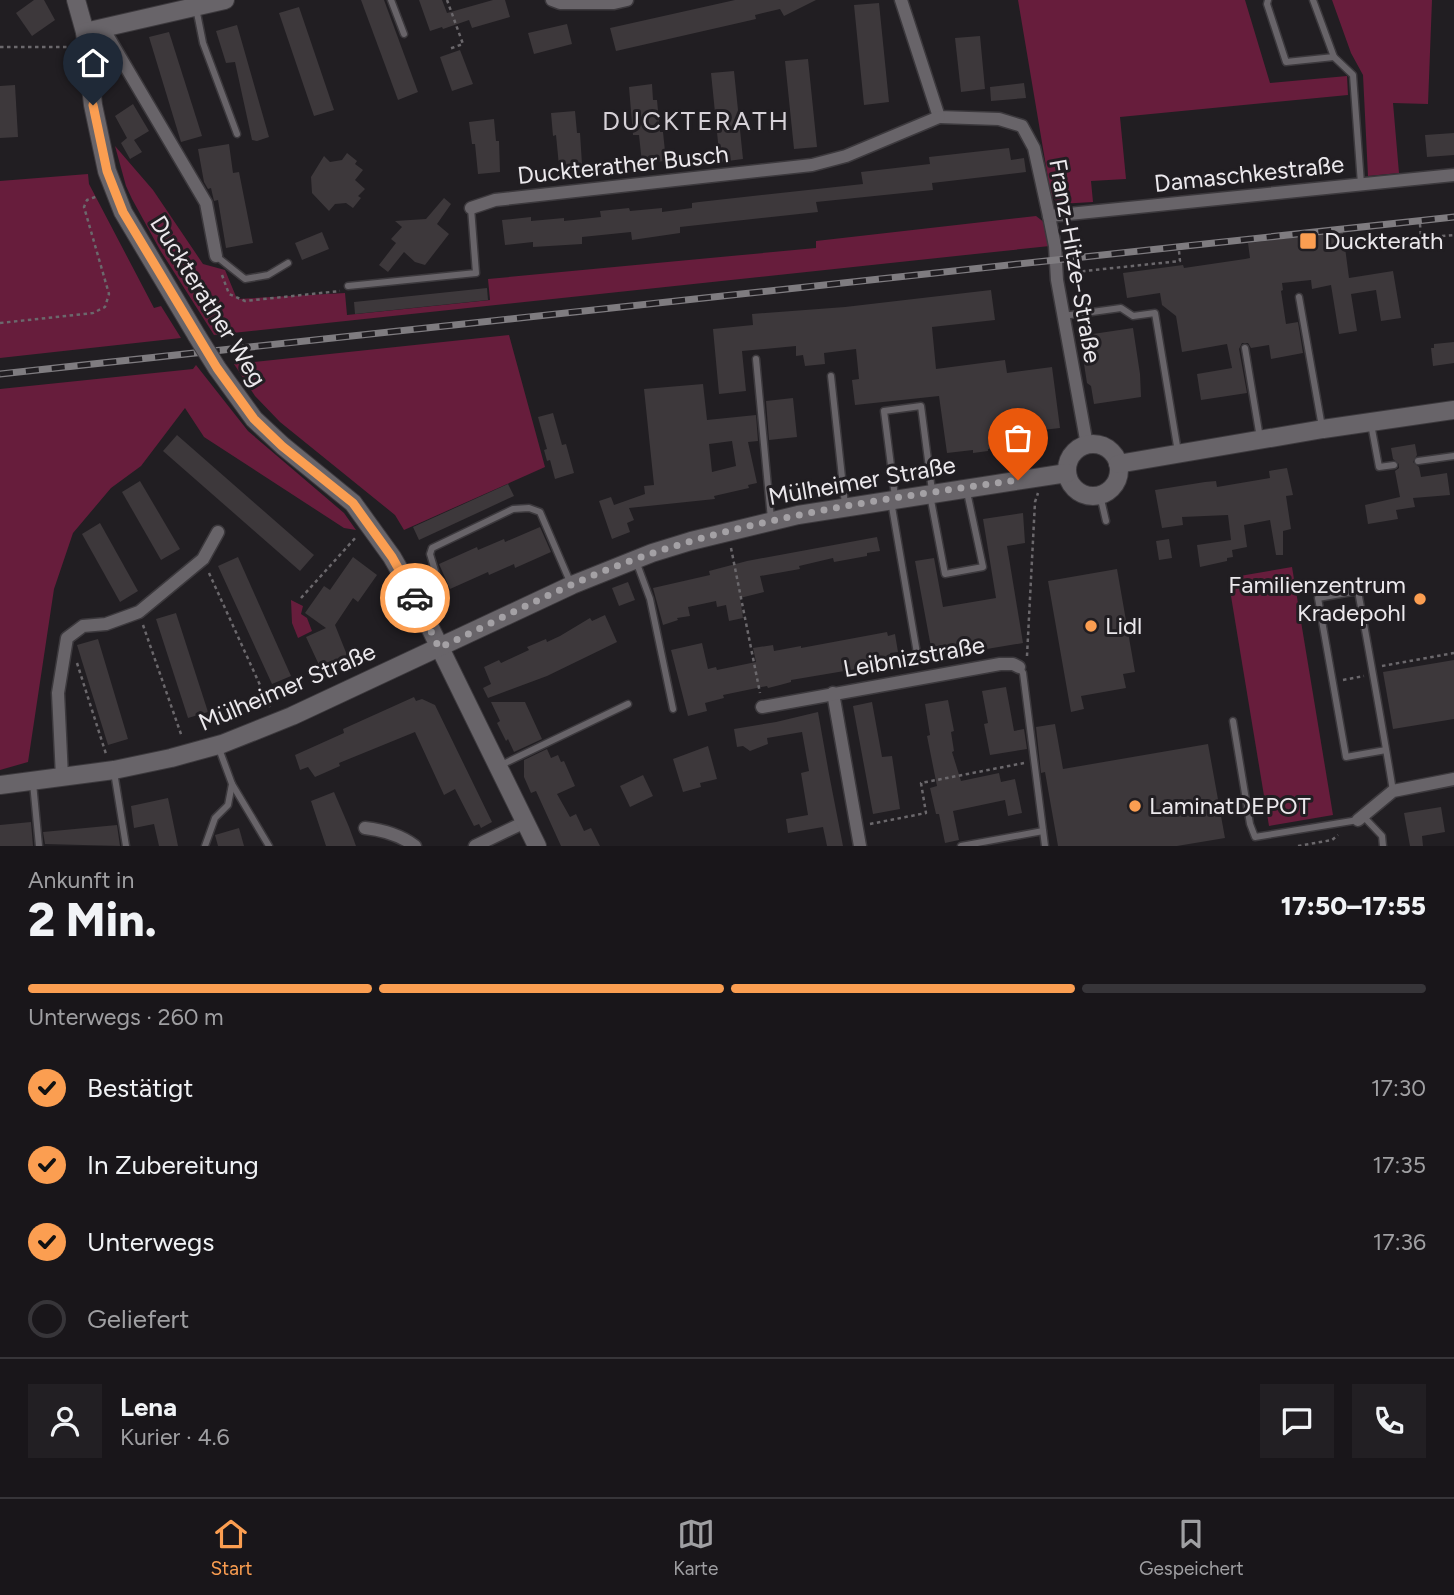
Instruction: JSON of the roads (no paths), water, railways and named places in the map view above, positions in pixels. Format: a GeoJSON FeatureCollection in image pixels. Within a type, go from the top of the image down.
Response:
{"type":"FeatureCollection","features":[{"type":"Feature","properties":{"kind":"main road","name":"Duckterather Weg"},"geometry":{"type":"LineString","coordinates":[[76,0],[86,39],[93,105],[107,171],[123,212],[217,368],[254,419],[282,446],[353,503],[404,578],[537,846]]}},
{"type":"Feature","properties":{"kind":"main road"},"geometry":{"type":"LineString","coordinates":[[86,39],[103,28],[225,0]]}},
{"type":"Feature","properties":{"kind":"main road"},"geometry":{"type":"LineString","coordinates":[[1118,464],[1454,410]]}},
{"type":"Feature","properties":{"kind":"main road"},"geometry":{"type":"LineString","coordinates":[[1087,445],[1102,446],[1115,456],[1118,464],[1117,480],[1107,492],[1100,495],[1082,494],[1069,481],[1067,466],[1074,452],[1087,445]]}},
{"type":"Feature","properties":{"kind":"main road","name":"Mülheimer Straße"},"geometry":{"type":"LineString","coordinates":[[0,785],[114,770],[218,745],[268,727],[572,585],[635,559],[728,531],[893,498],[1067,473]]}},
{"type":"Feature","properties":{"kind":"street"},"geometry":{"type":"LineString","coordinates":[[552,0],[560,3],[614,3],[627,0]]}},
{"type":"Feature","properties":{"kind":"street"},"geometry":{"type":"LineString","coordinates":[[901,0],[939,117]]}},
{"type":"Feature","properties":{"kind":"street","name":"Duckterather Weg"},"geometry":{"type":"LineString","coordinates":[[103,28],[206,203],[216,256]]}},
{"type":"Feature","properties":{"kind":"street","name":"Duckterather Busch"},"geometry":{"type":"LineString","coordinates":[[471,208],[495,200],[812,165],[846,156],[939,117]]}},
{"type":"Feature","properties":{"kind":"street","name":"Franz-Hitze-Straße"},"geometry":{"type":"LineString","coordinates":[[939,117],[999,119],[1022,125],[1034,148],[1049,216],[1063,316],[1087,445]]}},
{"type":"Feature","properties":{"kind":"street","name":"Damaschkestraße"},"geometry":{"type":"LineString","coordinates":[[1049,216],[1454,175]]}},
{"type":"Feature","properties":{"kind":"street"},"geometry":{"type":"LineString","coordinates":[[62,777],[58,693],[67,638],[83,626],[106,624],[139,612],[203,559],[218,532]]}},
{"type":"Feature","properties":{"kind":"street","name":"Leibnizstraße"},"geometry":{"type":"LineString","coordinates":[[762,707],[1000,664],[1019,667]]}},
{"type":"Feature","properties":{"kind":"street"},"geometry":{"type":"LineString","coordinates":[[833,693],[860,846]]}},
{"type":"Feature","properties":{"kind":"street"},"geometry":{"type":"LineString","coordinates":[[1361,818],[1393,791],[1454,779]]}},
{"type":"Feature","properties":{"kind":"street"},"geometry":{"type":"LineString","coordinates":[[475,846],[524,822]]}},
{"type":"Feature","properties":{"kind":"street"},"geometry":{"type":"LineString","coordinates":[[365,828],[378,829],[415,846]]}},
{"type":"Feature","properties":{"kind":"lane"},"geometry":{"type":"LineString","coordinates":[[391,0],[404,34]]}},
{"type":"Feature","properties":{"kind":"lane"},"geometry":{"type":"LineString","coordinates":[[1268,0],[1286,62],[1334,57]]}},
{"type":"Feature","properties":{"kind":"lane"},"geometry":{"type":"LineString","coordinates":[[1313,0],[1334,57],[1353,75],[1361,184]]}},
{"type":"Feature","properties":{"kind":"lane"},"geometry":{"type":"LineString","coordinates":[[196,6],[203,43],[237,134]]}},
{"type":"Feature","properties":{"kind":"lane"},"geometry":{"type":"LineString","coordinates":[[348,286],[476,273],[471,208]]}},
{"type":"Feature","properties":{"kind":"lane"},"geometry":{"type":"LineString","coordinates":[[216,256],[244,279],[268,275],[288,263]]}},
{"type":"Feature","properties":{"kind":"lane"},"geometry":{"type":"LineString","coordinates":[[1299,297],[1323,429]]}},
{"type":"Feature","properties":{"kind":"lane"},"geometry":{"type":"LineString","coordinates":[[1063,316],[1121,307],[1133,316],[1155,313],[1179,453]]}},
{"type":"Feature","properties":{"kind":"lane"},"geometry":{"type":"LineString","coordinates":[[1245,348],[1260,440]]}},
{"type":"Feature","properties":{"kind":"lane"},"geometry":{"type":"LineString","coordinates":[[756,359],[771,521]]}},
{"type":"Feature","properties":{"kind":"lane"},"geometry":{"type":"LineString","coordinates":[[831,376],[845,507]]}},
{"type":"Feature","properties":{"kind":"lane"},"geometry":{"type":"LineString","coordinates":[[918,659],[893,498],[884,411],[921,406],[944,574],[982,567],[967,488]]}},
{"type":"Feature","properties":{"kind":"lane"},"geometry":{"type":"LineString","coordinates":[[1371,422],[1379,467],[1394,465]]}},
{"type":"Feature","properties":{"kind":"lane"},"geometry":{"type":"LineString","coordinates":[[1418,461],[1454,456]]}},
{"type":"Feature","properties":{"kind":"lane"},"geometry":{"type":"LineString","coordinates":[[1100,495],[1105,521]]}},
{"type":"Feature","properties":{"kind":"lane"},"geometry":{"type":"LineString","coordinates":[[436,574],[430,554],[432,548],[513,509],[528,508],[540,512],[572,585]]}},
{"type":"Feature","properties":{"kind":"lane"},"geometry":{"type":"LineString","coordinates":[[635,559],[650,599],[673,709]]}},
{"type":"Feature","properties":{"kind":"lane"},"geometry":{"type":"LineString","coordinates":[[1386,750],[1346,757],[1318,598],[1358,591],[1386,750],[1393,791]]}},
{"type":"Feature","properties":{"kind":"lane","name":"Leibnizstraße"},"geometry":{"type":"LineString","coordinates":[[1019,667],[1023,673],[1045,846]]}},
{"type":"Feature","properties":{"kind":"lane"},"geometry":{"type":"LineString","coordinates":[[498,767],[628,704]]}},
{"type":"Feature","properties":{"kind":"lane"},"geometry":{"type":"LineString","coordinates":[[1233,721],[1250,824],[1255,837],[1361,818],[1382,836],[1383,846]]}},
{"type":"Feature","properties":{"kind":"lane"},"geometry":{"type":"LineString","coordinates":[[218,745],[232,784],[269,846]]}},
{"type":"Feature","properties":{"kind":"lane"},"geometry":{"type":"LineString","coordinates":[[114,770],[126,846]]}},
{"type":"Feature","properties":{"kind":"lane"},"geometry":{"type":"LineString","coordinates":[[33,781],[39,846]]}},
{"type":"Feature","properties":{"kind":"lane"},"geometry":{"type":"LineString","coordinates":[[205,846],[215,818],[228,805],[232,784]]}},
{"type":"Feature","properties":{"kind":"lane"},"geometry":{"type":"LineString","coordinates":[[961,846],[1043,831]]}},
{"type":"Feature","properties":{"kind":"railway"},"geometry":{"type":"LineString","coordinates":[[0,374],[1454,217]]}},
{"type":"Feature","properties":{"kind":"place","name":"Duckterath"},"geometry":{"type":"Point","coordinates":[1308,241]}},
{"type":"Feature","properties":{"kind":"place","name":"Familienzentrum Kradepohl"},"geometry":{"type":"Point","coordinates":[1420,599]}},
{"type":"Feature","properties":{"kind":"place","name":"Lidl"},"geometry":{"type":"Point","coordinates":[1091,626]}},
{"type":"Feature","properties":{"kind":"place","name":"LaminatDEPOT"},"geometry":{"type":"Point","coordinates":[1135,806]}},
{"type":"Feature","properties":{"kind":"district","name":"DUCKTERATH"},"geometry":{"type":"Point","coordinates":[696,121]}}]}
